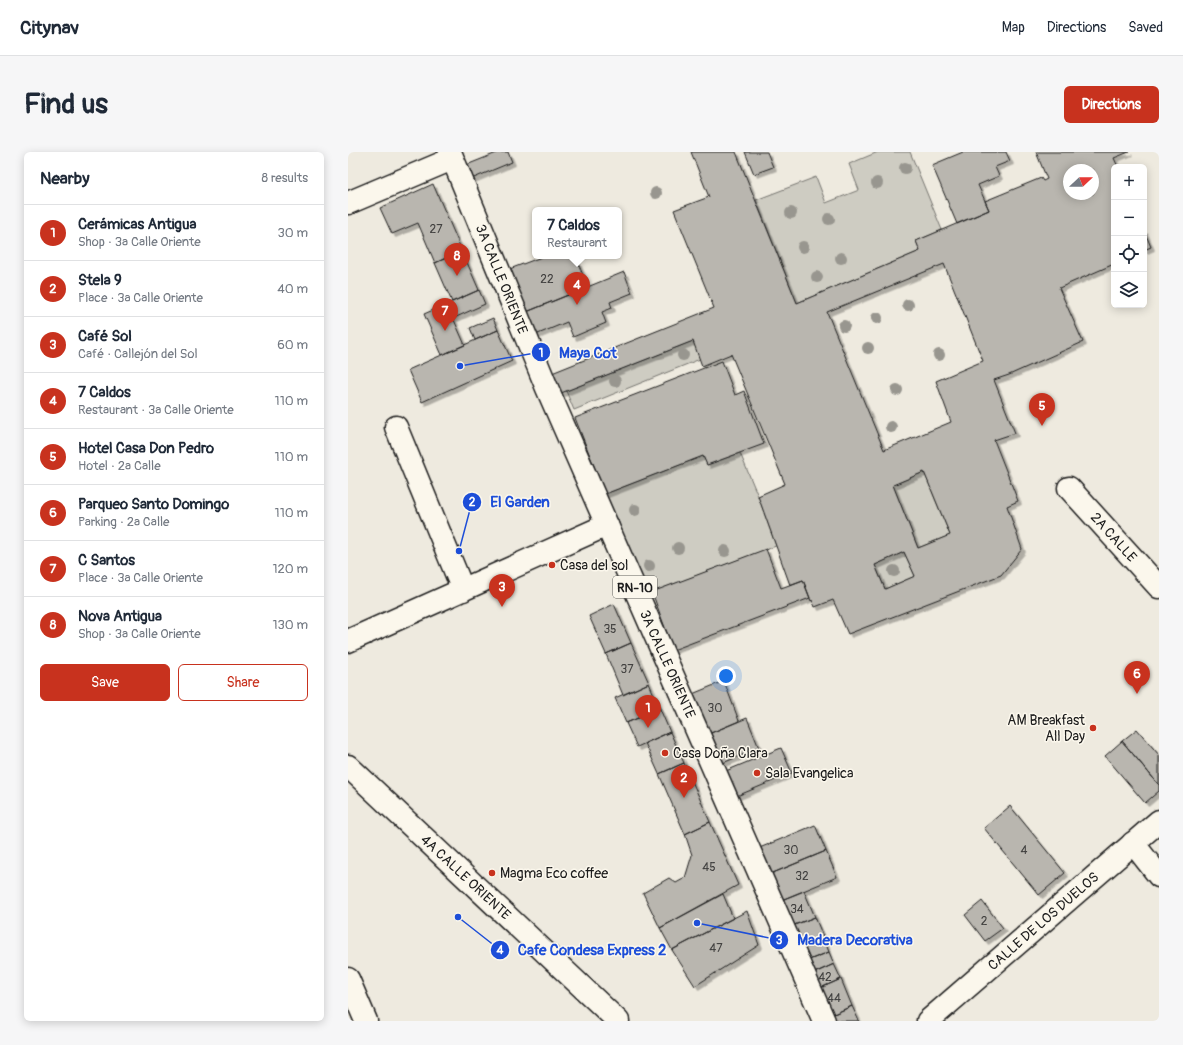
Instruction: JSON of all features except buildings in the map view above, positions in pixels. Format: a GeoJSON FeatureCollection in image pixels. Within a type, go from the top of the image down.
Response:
{"type":"FeatureCollection","features":[{"type":"Feature","properties":{"kind":"main road"},"geometry":{"type":"LineString","coordinates":[[348,203],[451,155]]}},
{"type":"Feature","properties":{"kind":"main road","name":"3A CALLE ORIENTE"},"geometry":{"type":"LineString","coordinates":[[451,155],[547,388],[824,1021]]}},
{"type":"Feature","properties":{"kind":"main road"},"geometry":{"type":"LineString","coordinates":[[396,427],[463,590]]}},
{"type":"Feature","properties":{"kind":"main road","name":"2A CALLE"},"geometry":{"type":"LineString","coordinates":[[1069,488],[1159,587]]}},
{"type":"Feature","properties":{"kind":"main road"},"geometry":{"type":"LineString","coordinates":[[348,641],[607,525]]}},
{"type":"Feature","properties":{"kind":"main road","name":"4A CALLE ORIENTE"},"geometry":{"type":"LineString","coordinates":[[348,766],[618,1021]]}},
{"type":"Feature","properties":{"kind":"main road","name":"CALLE DE LOS DUELOS"},"geometry":{"type":"LineString","coordinates":[[928,1021],[1159,821]]}},
{"type":"Feature","properties":{"kind":"main road"},"geometry":{"type":"LineString","coordinates":[[1134,843],[1159,876]]}},
{"type":"Feature","properties":{"kind":"main road"},"geometry":{"type":"LineString","coordinates":[[348,979],[366,1021]]}},
{"type":"Feature","properties":{"kind":"shaded area"},"geometry":{"type":"Polygon","coordinates":[[[878,152],[910,152],[942,230],[916,241],[920,251],[797,303],[756,200],[816,177],[826,203],[859,190],[849,164],[878,152]]]}},
{"type":"Feature","properties":{"kind":"shaded area"},"geometry":{"type":"Polygon","coordinates":[[[693,341],[700,359],[574,410],[566,391],[693,341]]]}},
{"type":"Feature","properties":{"kind":"shaded area"},"geometry":{"type":"Polygon","coordinates":[[[740,453],[758,496],[776,546],[647,594],[605,494],[703,456],[707,465],[740,453]]]}},
{"type":"Feature","properties":{"kind":"shaded area"},"geometry":{"type":"Polygon","coordinates":[[[924,472],[950,535],[918,548],[893,485],[924,472]]]}},
{"type":"Feature","properties":{"kind":"shaded area"},"geometry":{"type":"Polygon","coordinates":[[[904,552],[915,576],[885,589],[875,565],[904,552]]]}},
{"type":"Feature","properties":{"kind":"place","name":"Nova Antigua"},"geometry":{"type":"Point","coordinates":[457,276]}},
{"type":"Feature","properties":{"kind":"place","name":"7 Caldos"},"geometry":{"type":"Point","coordinates":[577,305]}},
{"type":"Feature","properties":{"kind":"place","name":"C Santos"},"geometry":{"type":"Point","coordinates":[445,331]}},
{"type":"Feature","properties":{"kind":"place","name":"Maya Cot"},"geometry":{"type":"Point","coordinates":[460,366]}},
{"type":"Feature","properties":{"kind":"place","name":"Hotel Casa Don Pedro"},"geometry":{"type":"Point","coordinates":[1042,426]}},
{"type":"Feature","properties":{"kind":"place","name":"El Garden"},"geometry":{"type":"Point","coordinates":[459,551]}},
{"type":"Feature","properties":{"kind":"place","name":"Casa del sol"},"geometry":{"type":"Point","coordinates":[552,565]}},
{"type":"Feature","properties":{"kind":"place","name":"Café Sol"},"geometry":{"type":"Point","coordinates":[502,607]}},
{"type":"Feature","properties":{"kind":"place","name":"Parqueo Santo Domingo"},"geometry":{"type":"Point","coordinates":[1137,694]}},
{"type":"Feature","properties":{"kind":"place","name":"Cerámicas Antigua"},"geometry":{"type":"Point","coordinates":[648,728]}},
{"type":"Feature","properties":{"kind":"place","name":"AM Breakfast All Day"},"geometry":{"type":"Point","coordinates":[1093,728]}},
{"type":"Feature","properties":{"kind":"place","name":"Casa Doña Clara"},"geometry":{"type":"Point","coordinates":[665,753]}},
{"type":"Feature","properties":{"kind":"place","name":"Sala Evangelica"},"geometry":{"type":"Point","coordinates":[757,773]}},
{"type":"Feature","properties":{"kind":"place","name":"Stela 9"},"geometry":{"type":"Point","coordinates":[684,798]}},
{"type":"Feature","properties":{"kind":"place","name":"Magma Eco coffee"},"geometry":{"type":"Point","coordinates":[492,873]}},
{"type":"Feature","properties":{"kind":"place","name":"Cafe Condesa Express 2"},"geometry":{"type":"Point","coordinates":[458,917]}},
{"type":"Feature","properties":{"kind":"place","name":"Madera Decorativa"},"geometry":{"type":"Point","coordinates":[697,923]}}]}
